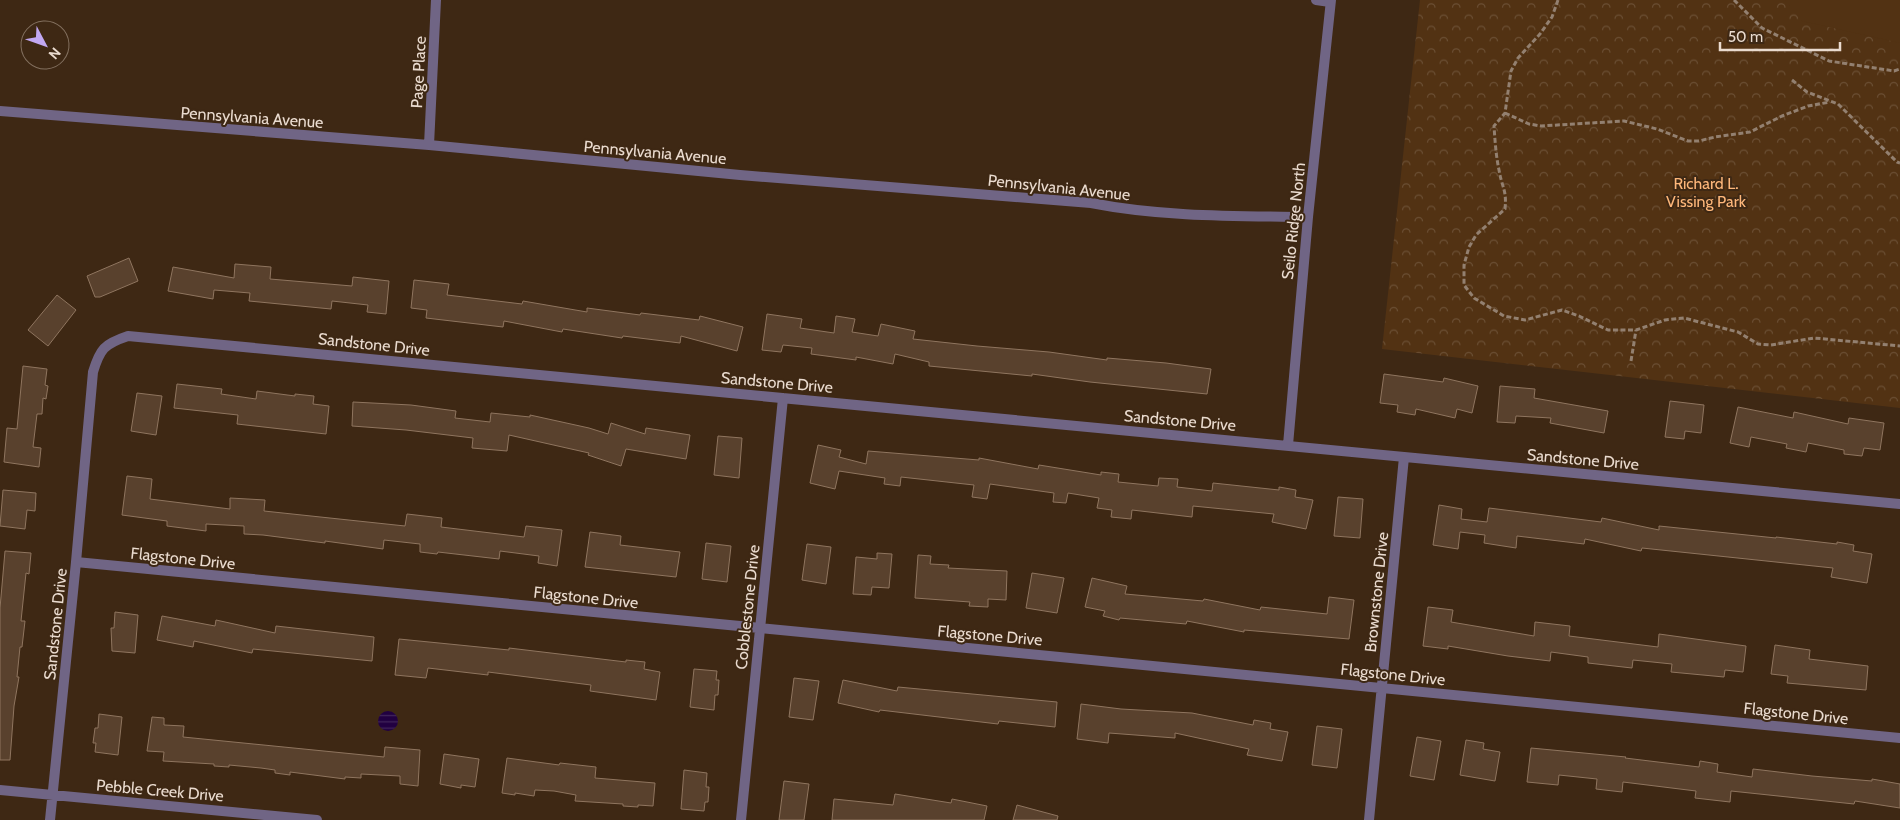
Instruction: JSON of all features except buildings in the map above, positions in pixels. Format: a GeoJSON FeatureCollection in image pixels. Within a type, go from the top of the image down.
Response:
{"type":"FeatureCollection","features":[{"type":"Feature","properties":{"kind":"street","name":"Page Place"},"geometry":{"type":"LineString","coordinates":[[429,146],[436,0]]}},
{"type":"Feature","properties":{"kind":"street"},"geometry":{"type":"LineString","coordinates":[[1316,0],[1330,1]]}},
{"type":"Feature","properties":{"kind":"street","name":"Seilo Ridge North"},"geometry":{"type":"LineString","coordinates":[[1288,445],[1308,217],[1330,1]]}},
{"type":"Feature","properties":{"kind":"street","name":"Pennsylvania Avenue"},"geometry":{"type":"LineString","coordinates":[[0,111],[429,146],[740,175],[1091,203],[1123,209],[1182,214],[1308,217]]}},
{"type":"Feature","properties":{"kind":"street","name":"Sandstone Drive"},"geometry":{"type":"LineString","coordinates":[[50,820],[76,562],[92,372],[98,356],[111,342],[128,336],[1900,504]]}},
{"type":"Feature","properties":{"kind":"street","name":"Cobblestone Drive"},"geometry":{"type":"LineString","coordinates":[[741,820],[783,398]]}},
{"type":"Feature","properties":{"kind":"street","name":"Brownstone Drive"},"geometry":{"type":"LineString","coordinates":[[1369,820],[1404,457]]}},
{"type":"Feature","properties":{"kind":"street","name":"Flagstone Drive"},"geometry":{"type":"LineString","coordinates":[[76,562],[1900,738]]}},
{"type":"Feature","properties":{"kind":"street","name":"Pebble Creek Drive"},"geometry":{"type":"LineString","coordinates":[[0,790],[317,820]]}},
{"type":"Feature","properties":{"kind":"path"},"geometry":{"type":"LineString","coordinates":[[1558,0],[1552,16],[1540,34],[1518,58],[1511,71],[1505,113],[1494,126],[1497,159],[1506,195],[1504,209],[1476,235],[1469,247],[1464,265],[1464,285],[1474,298],[1504,316],[1525,320],[1562,310],[1608,330],[1636,330],[1664,320],[1684,318],[1738,332],[1758,344],[1771,345],[1814,338],[1900,346]]}},
{"type":"Feature","properties":{"kind":"path"},"geometry":{"type":"LineString","coordinates":[[1734,0],[1762,28],[1829,61],[1894,71],[1900,69]]}},
{"type":"Feature","properties":{"kind":"path"},"geometry":{"type":"LineString","coordinates":[[1792,80],[1807,92],[1838,104],[1897,162],[1900,162]]}},
{"type":"Feature","properties":{"kind":"path"},"geometry":{"type":"LineString","coordinates":[[1505,113],[1529,124],[1541,126],[1624,121],[1657,129],[1688,141],[1699,141],[1750,132],[1808,106],[1830,102]]}},
{"type":"Feature","properties":{"kind":"path"},"geometry":{"type":"LineString","coordinates":[[1631,361],[1636,330]]}},
{"type":"Feature","properties":{"kind":"green space","name":"Richard L. Vissing Park"},"geometry":{"type":"Polygon","coordinates":[[[1420,0],[1900,0],[1900,408],[1382,349],[1420,0]]]}},
{"type":"Feature","properties":{"kind":"green space"},"geometry":{"type":"Polygon","coordinates":[[[1785,0],[1900,0],[1900,43],[1802,21],[1785,0]]]}},
{"type":"Feature","properties":{"kind":"shaded area"},"geometry":{"type":"Polygon","coordinates":[[[388,711],[395,714],[398,721],[395,728],[388,731],[381,728],[378,721],[381,714],[388,711]]]}}]}
